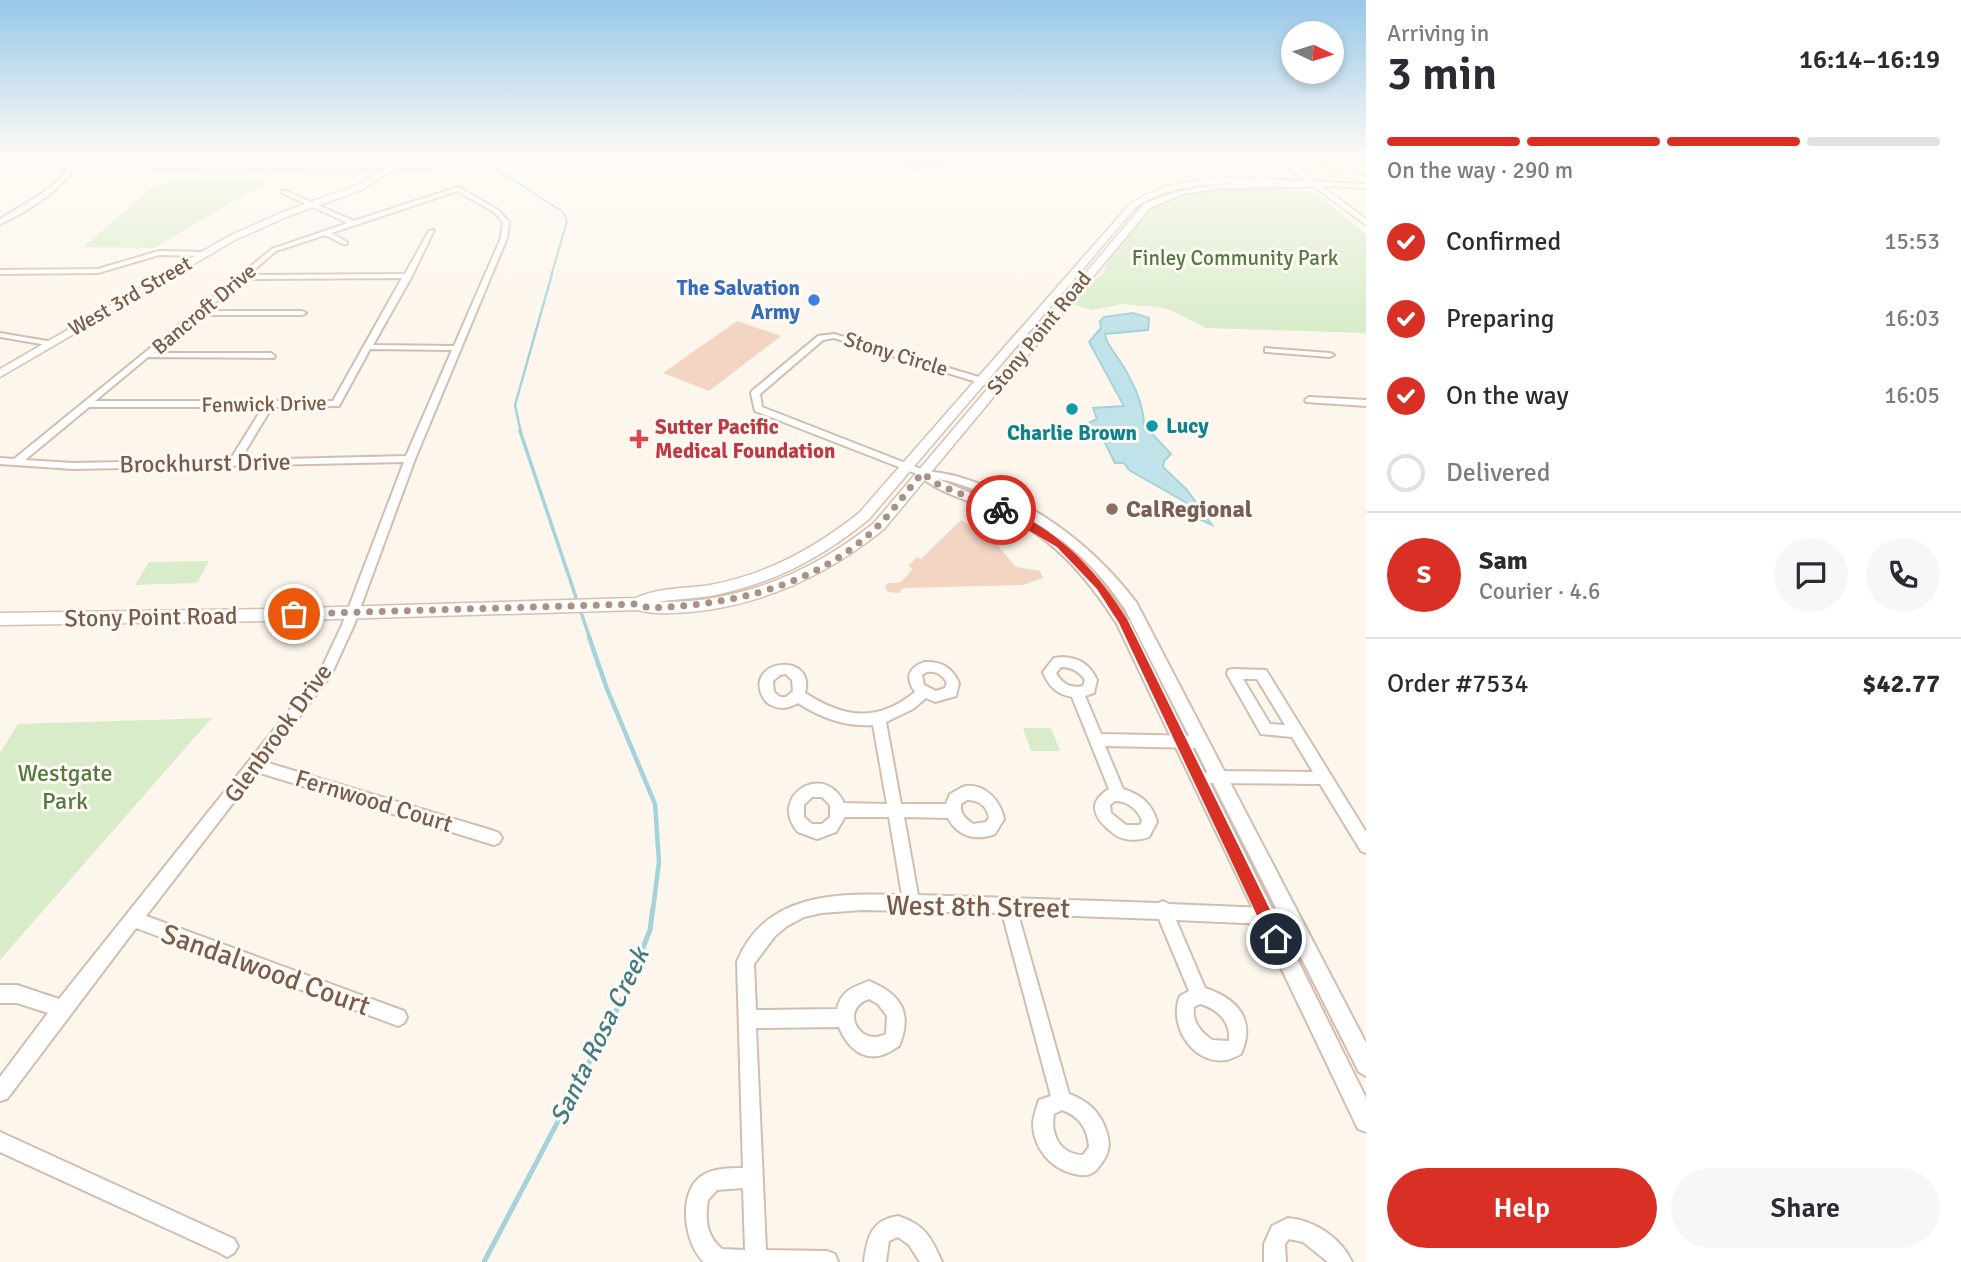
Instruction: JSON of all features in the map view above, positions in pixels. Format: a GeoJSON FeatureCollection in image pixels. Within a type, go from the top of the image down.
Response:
{"type":"FeatureCollection","features":[{"type":"Feature","properties":{"kind":"main road","name":"West 3rd Street"},"geometry":{"type":"LineString","coordinates":[[0,374],[42,341],[189,253],[255,220],[274,214]]}},
{"type":"Feature","properties":{"kind":"main road","name":"West 3rd Street"},"geometry":{"type":"LineString","coordinates":[[0,363],[284,214]]}},
{"type":"Feature","properties":{"kind":"main road","name":"Stony Point Road"},"geometry":{"type":"LineString","coordinates":[[0,619],[608,607],[638,604],[648,598],[690,594],[753,580],[817,552],[864,516],[1125,214]]}},
{"type":"Feature","properties":{"kind":"main road","name":"Stony Point Road"},"geometry":{"type":"LineString","coordinates":[[638,604],[649,608],[723,603],[758,594],[808,575],[853,548],[878,526],[925,475],[1139,214]]}},
{"type":"Feature","properties":{"kind":"street"},"geometry":{"type":"LineString","coordinates":[[333,214],[354,223]]}},
{"type":"Feature","properties":{"kind":"street","name":"Bancroft Drive"},"geometry":{"type":"LineString","coordinates":[[16,462],[201,313],[274,250],[382,214]]}},
{"type":"Feature","properties":{"kind":"street","name":"Glenbrook Drive"},"geometry":{"type":"LineString","coordinates":[[0,1092],[62,1009],[135,920],[325,675],[353,612],[410,459],[507,228],[500,214]]}},
{"type":"Feature","properties":{"kind":"street","name":"Fenwick Drive"},"geometry":{"type":"LineString","coordinates":[[88,404],[336,404],[432,231]]}},
{"type":"Feature","properties":{"kind":"street"},"geometry":{"type":"LineString","coordinates":[[326,233],[345,243]]}},
{"type":"Feature","properties":{"kind":"street"},"geometry":{"type":"LineString","coordinates":[[0,272],[98,271],[152,254],[204,254]]}},
{"type":"Feature","properties":{"kind":"street"},"geometry":{"type":"LineString","coordinates":[[244,277],[408,276]]}},
{"type":"Feature","properties":{"kind":"street"},"geometry":{"type":"LineString","coordinates":[[201,313],[302,313]]}},
{"type":"Feature","properties":{"kind":"street"},"geometry":{"type":"LineString","coordinates":[[0,335],[42,341]]}},
{"type":"Feature","properties":{"kind":"street","name":"Stony Circle"},"geometry":{"type":"LineString","coordinates":[[925,475],[758,408],[755,393],[821,338],[834,336],[996,385]]}},
{"type":"Feature","properties":{"kind":"street"},"geometry":{"type":"LineString","coordinates":[[367,347],[457,348]]}},
{"type":"Feature","properties":{"kind":"street"},"geometry":{"type":"LineString","coordinates":[[1268,350],[1330,355]]}},
{"type":"Feature","properties":{"kind":"street"},"geometry":{"type":"LineString","coordinates":[[149,355],[271,356]]}},
{"type":"Feature","properties":{"kind":"street"},"geometry":{"type":"LineString","coordinates":[[1309,400],[1366,403]]}},
{"type":"Feature","properties":{"kind":"street"},"geometry":{"type":"LineString","coordinates":[[234,462],[269,404]]}},
{"type":"Feature","properties":{"kind":"street","name":"Brockhurst Drive"},"geometry":{"type":"LineString","coordinates":[[0,461],[73,466],[410,459]]}},
{"type":"Feature","properties":{"kind":"street"},"geometry":{"type":"LineString","coordinates":[[925,475],[939,485],[1013,514],[1061,544],[1083,565],[1124,622],[1366,1121]]}},
{"type":"Feature","properties":{"kind":"street"},"geometry":{"type":"LineString","coordinates":[[925,475],[947,477],[1041,518],[1088,553],[1131,606],[1366,1065]]}},
{"type":"Feature","properties":{"kind":"street"},"geometry":{"type":"LineString","coordinates":[[1295,731],[1266,730],[1233,674],[1261,674],[1366,845]]}},
{"type":"Feature","properties":{"kind":"street"},"geometry":{"type":"LineString","coordinates":[[798,696],[816,709],[845,718],[879,720],[897,715],[923,693]]}},
{"type":"Feature","properties":{"kind":"street"},"geometry":{"type":"LineString","coordinates":[[1077,693],[1118,794]]}},
{"type":"Feature","properties":{"kind":"street"},"geometry":{"type":"LineString","coordinates":[[879,720],[912,904]]}},
{"type":"Feature","properties":{"kind":"street"},"geometry":{"type":"LineString","coordinates":[[1096,740],[1200,742]]}},
{"type":"Feature","properties":{"kind":"street","name":"Fernwood Court"},"geometry":{"type":"LineString","coordinates":[[255,765],[494,838]]}},
{"type":"Feature","properties":{"kind":"street"},"geometry":{"type":"LineString","coordinates":[[1200,777],[1324,778]]}},
{"type":"Feature","properties":{"kind":"street"},"geometry":{"type":"LineString","coordinates":[[839,810],[952,811]]}},
{"type":"Feature","properties":{"kind":"street","name":"West 8th Street"},"geometry":{"type":"LineString","coordinates":[[756,1262],[746,962],[764,933],[789,915],[822,905],[912,904],[1164,909],[1290,918]]}},
{"type":"Feature","properties":{"kind":"street"},"geometry":{"type":"LineString","coordinates":[[1009,905],[1062,1101]]}},
{"type":"Feature","properties":{"kind":"street"},"geometry":{"type":"LineString","coordinates":[[1164,909],[1199,996]]}},
{"type":"Feature","properties":{"kind":"street","name":"Sandalwood Court"},"geometry":{"type":"LineString","coordinates":[[135,920],[398,1017]]}},
{"type":"Feature","properties":{"kind":"street"},"geometry":{"type":"LineString","coordinates":[[0,993],[17,995],[62,1009]]}},
{"type":"Feature","properties":{"kind":"street"},"geometry":{"type":"LineString","coordinates":[[748,1019],[845,1018]]}},
{"type":"Feature","properties":{"kind":"street"},"geometry":{"type":"LineString","coordinates":[[0,1142],[227,1246]]}},
{"type":"Feature","properties":{"kind":"street"},"geometry":{"type":"LineString","coordinates":[[753,1178],[713,1181],[702,1188],[696,1209],[696,1227],[704,1247],[718,1260],[827,1262]]}},
{"type":"Feature","properties":{"kind":"street"},"geometry":{"type":"LineString","coordinates":[[875,1262],[875,1251],[882,1233],[897,1226],[905,1228],[921,1240],[930,1262]]}},
{"type":"Feature","properties":{"kind":"street"},"geometry":{"type":"LineString","coordinates":[[1275,1262],[1275,1240],[1290,1228],[1313,1234],[1325,1242],[1341,1262]]}},
{"type":"Feature","properties":{"kind":"green space"},"geometry":{"type":"Polygon","coordinates":[[[122,214],[212,214],[154,248],[83,247],[122,214]]]}},
{"type":"Feature","properties":{"kind":"green space","name":"Finley Community Park"},"geometry":{"type":"Polygon","coordinates":[[[1148,214],[1342,214],[1366,234],[1366,333],[1206,328],[1171,310],[1158,307],[1122,304],[1092,310],[1072,304],[1090,282],[1103,275],[1116,249],[1148,214]]]}},
{"type":"Feature","properties":{"kind":"green space"},"geometry":{"type":"Polygon","coordinates":[[[209,561],[197,583],[135,585],[149,562],[209,561]]]}},
{"type":"Feature","properties":{"kind":"green space","name":"Westgate Park"},"geometry":{"type":"Polygon","coordinates":[[[212,718],[0,960],[0,753],[18,724],[212,718]]]}},
{"type":"Feature","properties":{"kind":"green space"},"geometry":{"type":"Polygon","coordinates":[[[1023,728],[1051,728],[1060,751],[1031,751],[1023,728]]]}},
{"type":"Feature","properties":{"kind":"water"},"geometry":{"type":"Polygon","coordinates":[[[1133,313],[1149,318],[1148,330],[1105,334],[1107,341],[1135,390],[1142,408],[1144,425],[1171,454],[1164,461],[1163,467],[1187,490],[1212,525],[1192,516],[1185,502],[1129,470],[1124,463],[1115,463],[1102,437],[1090,431],[1087,424],[1097,419],[1093,408],[1124,406],[1089,342],[1101,328],[1100,321],[1104,317],[1133,313]]]}},
{"type":"Feature","properties":{"kind":"building"},"geometry":{"type":"Polygon","coordinates":[[[737,321],[781,336],[709,391],[663,373],[737,321]]]}},
{"type":"Feature","properties":{"kind":"building"},"geometry":{"type":"Polygon","coordinates":[[[961,520],[993,540],[1016,567],[1040,571],[1043,578],[1023,585],[903,588],[899,593],[888,592],[885,587],[888,583],[900,583],[913,569],[908,566],[917,557],[921,559],[961,520]]]}},
{"type":"Feature","properties":{"kind":"waterway","name":"Santa Rosa Creek"},"geometry":{"type":"LineString","coordinates":[[551,276],[567,221],[564,214]]}},
{"type":"Feature","properties":{"kind":"waterway","name":"Santa Rosa Creek"},"geometry":{"type":"LineString","coordinates":[[521,433],[515,405],[552,274]]}},
{"type":"Feature","properties":{"kind":"waterway","name":"Santa Rosa Creek"},"geometry":{"type":"LineString","coordinates":[[520,431],[590,639]]}},
{"type":"Feature","properties":{"kind":"waterway","name":"Santa Rosa Creek"},"geometry":{"type":"LineString","coordinates":[[589,637],[607,689],[655,804],[659,862],[653,909]]}},
{"type":"Feature","properties":{"kind":"waterway","name":"Santa Rosa Creek"},"geometry":{"type":"LineString","coordinates":[[484,1262],[625,994],[650,930],[653,907]]}},
{"type":"Feature","properties":{"kind":"way so far"},"geometry":{"type":"LineString","coordinates":[[294,614],[608,607],[638,604],[649,608],[723,603],[758,594],[808,575],[853,548],[878,526],[922,473],[939,485],[1001,510]]}},
{"type":"Feature","properties":{"kind":"place","name":"The Salvation Army"},"geometry":{"type":"Point","coordinates":[814,300]}},
{"type":"Feature","properties":{"kind":"place","name":"Charlie Brown"},"geometry":{"type":"Point","coordinates":[1072,409]}},
{"type":"Feature","properties":{"kind":"place","name":"Lucy"},"geometry":{"type":"Point","coordinates":[1152,426]}},
{"type":"Feature","properties":{"kind":"place","name":"Sutter Pacific Medical Foundation"},"geometry":{"type":"Point","coordinates":[639,439]}},
{"type":"Feature","properties":{"kind":"place","name":"CalRegional"},"geometry":{"type":"Point","coordinates":[1112,509]}},
{"type":"Feature","properties":{"kind":"route"},"geometry":{"type":"LineString","coordinates":[[1001,510],[1013,514],[1061,544],[1101,586],[1124,622],[1276,939]]}}]}
